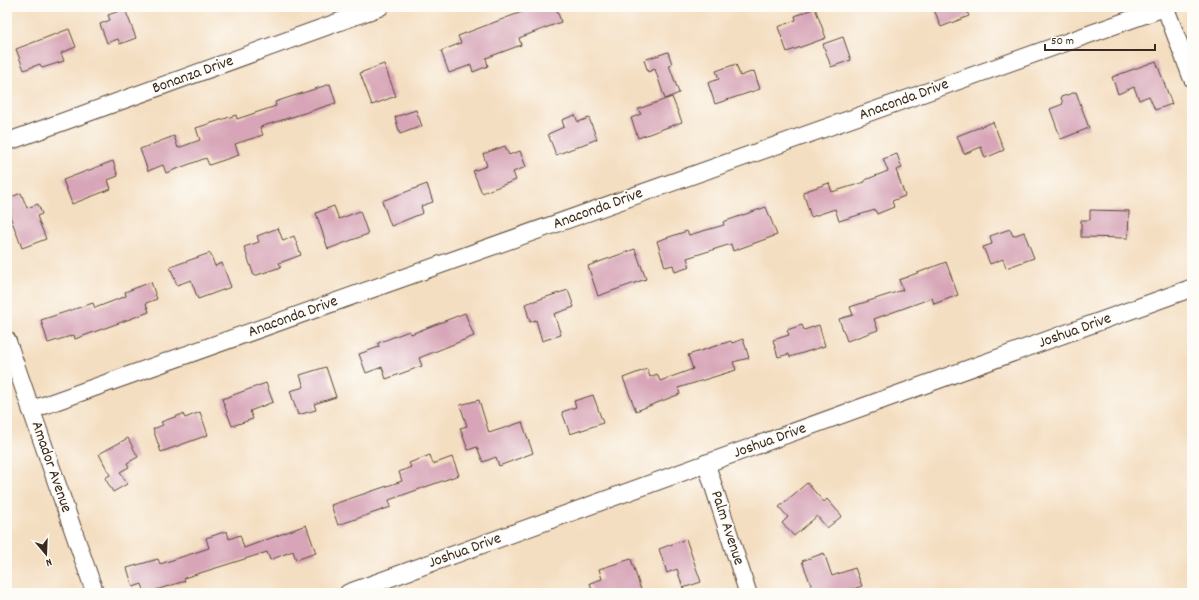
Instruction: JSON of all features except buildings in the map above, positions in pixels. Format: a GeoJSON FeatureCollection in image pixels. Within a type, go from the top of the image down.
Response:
{"type":"FeatureCollection","features":[{"type":"Feature","properties":{"kind":"street","name":"Bonanza Drive"},"geometry":{"type":"LineString","coordinates":[[7,142],[380,7]]}},
{"type":"Feature","properties":{"kind":"street"},"geometry":{"type":"LineString","coordinates":[[1166,7],[1192,78]]}},
{"type":"Feature","properties":{"kind":"street","name":"Anaconda Drive"},"geometry":{"type":"LineString","coordinates":[[31,410],[1166,7]]}},
{"type":"Feature","properties":{"kind":"street","name":"Joshua Drive"},"geometry":{"type":"LineString","coordinates":[[348,593],[1192,288]]}},
{"type":"Feature","properties":{"kind":"street","name":"Amador Avenue"},"geometry":{"type":"LineString","coordinates":[[7,340],[95,593]]}},
{"type":"Feature","properties":{"kind":"street","name":"Palm Avenue"},"geometry":{"type":"LineString","coordinates":[[706,464],[748,593]]}}]}
